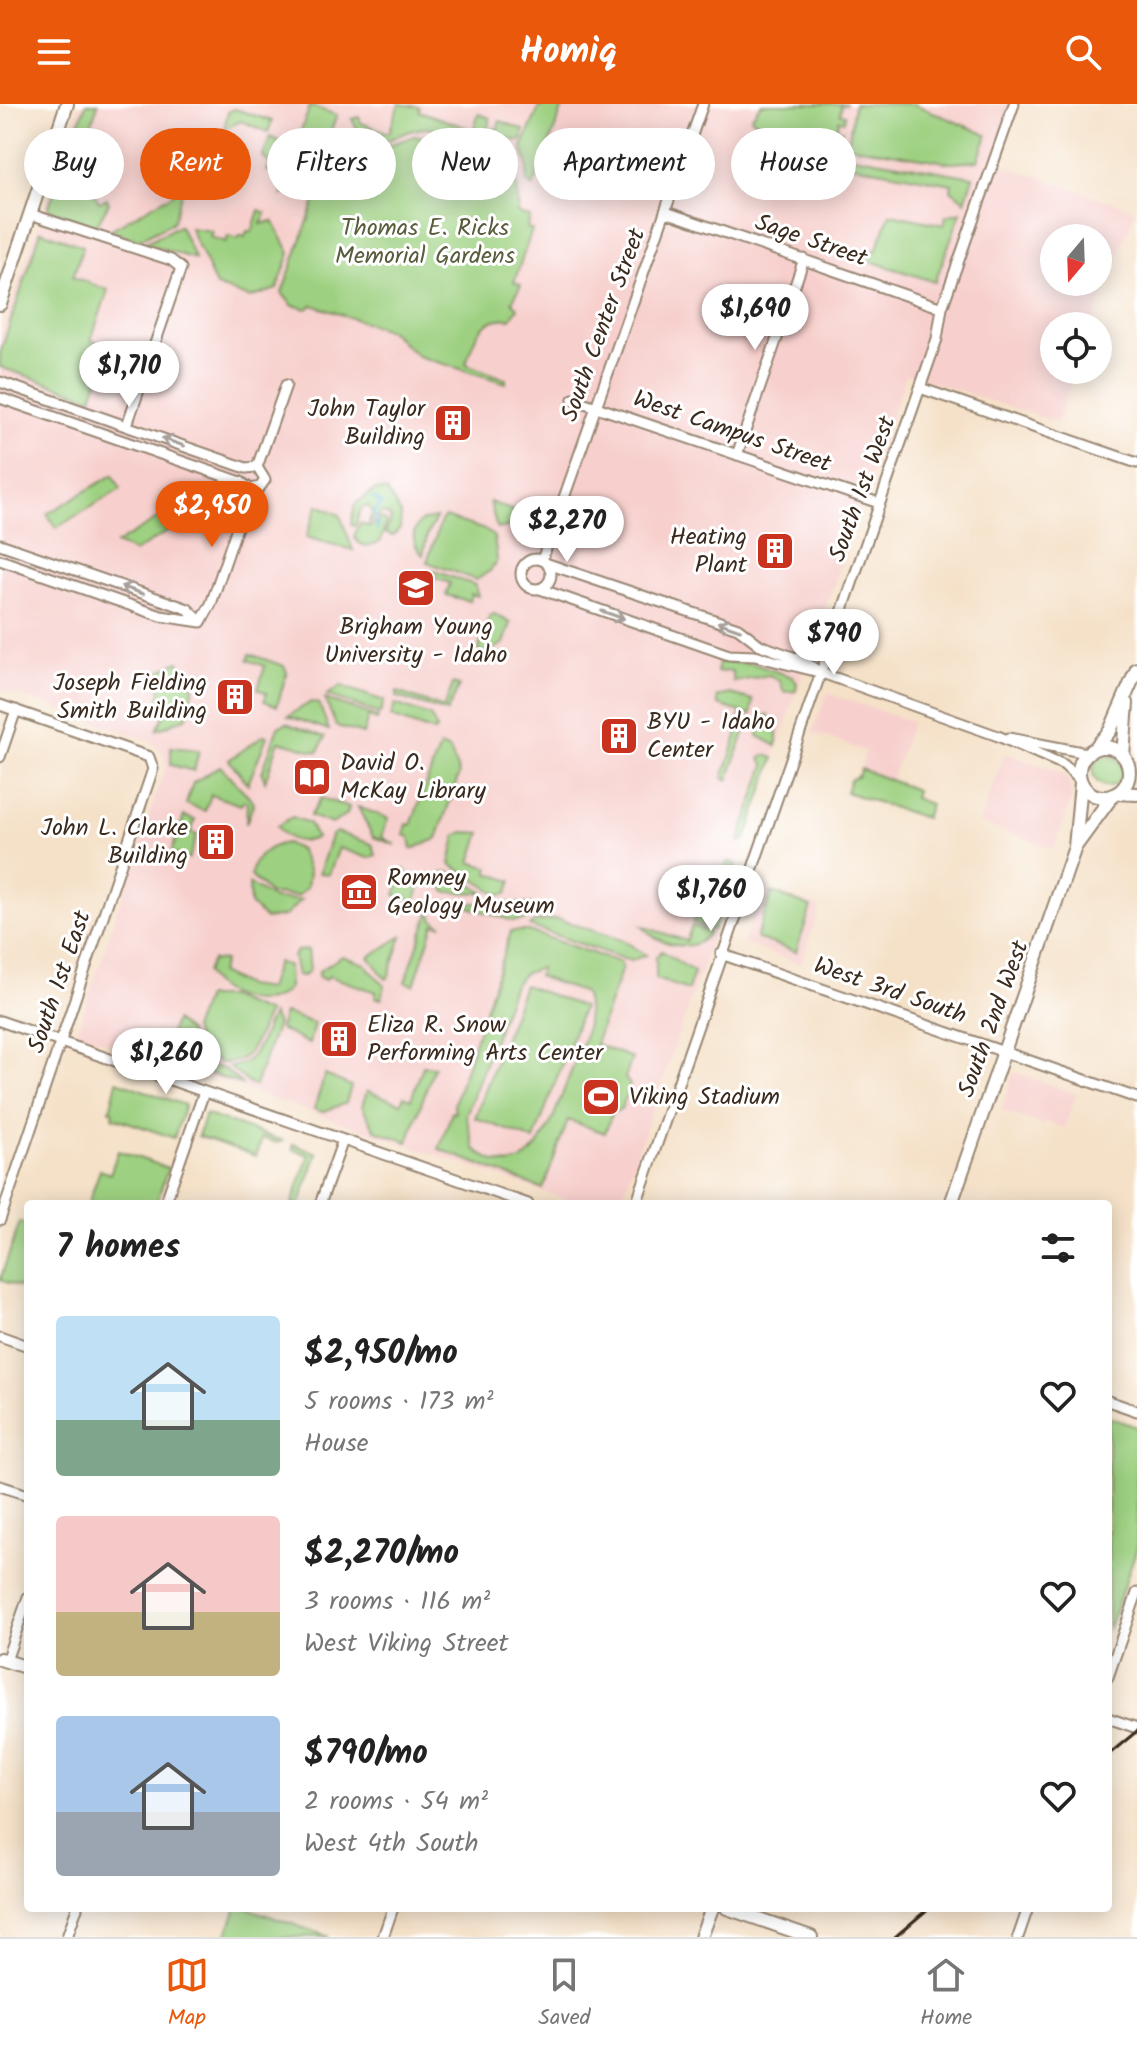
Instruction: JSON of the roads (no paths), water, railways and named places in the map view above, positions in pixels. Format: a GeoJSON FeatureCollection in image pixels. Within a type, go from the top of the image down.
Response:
{"type":"FeatureCollection","features":[{"type":"Feature","properties":{"kind":"main road"},"geometry":{"type":"LineString","coordinates":[[0,304],[67,104]]}},
{"type":"Feature","properties":{"kind":"main road"},"geometry":{"type":"LineString","coordinates":[[1137,669],[1110,731],[1079,765],[1080,781],[1095,795],[1137,794]]}},
{"type":"Feature","properties":{"kind":"main road"},"geometry":{"type":"LineString","coordinates":[[1116,794],[1126,783],[1129,692]]}},
{"type":"Feature","properties":{"kind":"main road"},"geometry":{"type":"LineString","coordinates":[[1091,750],[1110,748],[1137,772]]}},
{"type":"Feature","properties":{"kind":"main road","name":"South 2nd West"},"geometry":{"type":"LineString","coordinates":[[952,1200],[1075,847],[1080,781]]}},
{"type":"Feature","properties":{"kind":"main road","name":"South 2nd West"},"geometry":{"type":"LineString","coordinates":[[1075,847],[1116,794]]}},
{"type":"Feature","properties":{"kind":"main road"},"geometry":{"type":"LineString","coordinates":[[3,1660],[24,1667]]}},
{"type":"Feature","properties":{"kind":"main road"},"geometry":{"type":"LineString","coordinates":[[701,1937],[710,1912]]}},
{"type":"Feature","properties":{"kind":"main road"},"geometry":{"type":"LineString","coordinates":[[739,1912],[811,1937]]}},
{"type":"Feature","properties":{"kind":"street","name":"South Center Street"},"geometry":{"type":"LineString","coordinates":[[545,562],[703,104]]}},
{"type":"Feature","properties":{"kind":"street","name":"South 1st West"},"geometry":{"type":"LineString","coordinates":[[637,1200],[937,339],[942,308],[1014,104]]}},
{"type":"Feature","properties":{"kind":"street","name":"Sage Street"},"geometry":{"type":"LineString","coordinates":[[666,212],[942,308]]}},
{"type":"Feature","properties":{"kind":"street"},"geometry":{"type":"LineString","coordinates":[[30,214],[171,260],[181,268],[129,419]]}},
{"type":"Feature","properties":{"kind":"street"},"geometry":{"type":"LineString","coordinates":[[737,455],[804,259]]}},
{"type":"Feature","properties":{"kind":"street"},"geometry":{"type":"LineString","coordinates":[[0,382],[129,419],[246,468],[257,467]]}},
{"type":"Feature","properties":{"kind":"street"},"geometry":{"type":"LineString","coordinates":[[257,467],[286,385]]}},
{"type":"Feature","properties":{"kind":"street"},"geometry":{"type":"LineString","coordinates":[[920,388],[1137,463]]}},
{"type":"Feature","properties":{"kind":"street"},"geometry":{"type":"LineString","coordinates":[[0,398],[241,482],[250,489],[260,487],[265,480],[257,467]]}},
{"type":"Feature","properties":{"kind":"street","name":"West Campus Street"},"geometry":{"type":"LineString","coordinates":[[573,399],[879,503]]}},
{"type":"Feature","properties":{"kind":"street"},"geometry":{"type":"LineString","coordinates":[[201,622],[211,604],[250,489]]}},
{"type":"Feature","properties":{"kind":"street"},"geometry":{"type":"LineString","coordinates":[[0,544],[188,609],[201,622]]}},
{"type":"Feature","properties":{"kind":"street"},"geometry":{"type":"LineString","coordinates":[[0,560],[161,616],[201,622]]}},
{"type":"Feature","properties":{"kind":"street"},"geometry":{"type":"LineString","coordinates":[[819,672],[804,661],[760,645],[738,628],[545,562],[527,562],[521,575],[528,587],[729,655],[755,656],[819,672],[998,736],[1064,765],[1080,781]]}},
{"type":"Feature","properties":{"kind":"street"},"geometry":{"type":"LineString","coordinates":[[540,589],[552,577],[545,562]]}},
{"type":"Feature","properties":{"kind":"street"},"geometry":{"type":"LineString","coordinates":[[0,705],[16,710],[0,757]]}},
{"type":"Feature","properties":{"kind":"street","name":"South 1st East"},"geometry":{"type":"LineString","coordinates":[[0,1220],[153,769],[149,757],[16,710]]}},
{"type":"Feature","properties":{"kind":"street"},"geometry":{"type":"LineString","coordinates":[[998,736],[1091,750]]}},
{"type":"Feature","properties":{"kind":"street","name":"West 3rd South"},"geometry":{"type":"LineString","coordinates":[[721,954],[1137,1098]]}},
{"type":"Feature","properties":{"kind":"street"},"geometry":{"type":"LineString","coordinates":[[0,1021],[516,1200]]}},
{"type":"Feature","properties":{"kind":"street"},"geometry":{"type":"LineString","coordinates":[[166,1200],[204,1092]]}},
{"type":"Feature","properties":{"kind":"street"},"geometry":{"type":"LineString","coordinates":[[321,1200],[343,1140]]}},
{"type":"Feature","properties":{"kind":"street"},"geometry":{"type":"LineString","coordinates":[[0,1336],[24,1345]]}},
{"type":"Feature","properties":{"kind":"street"},"geometry":{"type":"LineString","coordinates":[[1112,1402],[1137,1411]]}},
{"type":"Feature","properties":{"kind":"street"},"geometry":{"type":"LineString","coordinates":[[0,1486],[24,1494]]}},
{"type":"Feature","properties":{"kind":"street"},"geometry":{"type":"LineString","coordinates":[[1112,1665],[1137,1593]]}},
{"type":"Feature","properties":{"kind":"street"},"geometry":{"type":"LineString","coordinates":[[3,1660],[24,1607]]}},
{"type":"Feature","properties":{"kind":"street"},"geometry":{"type":"LineString","coordinates":[[1112,1719],[1137,1728]]}},
{"type":"Feature","properties":{"kind":"street"},"geometry":{"type":"LineString","coordinates":[[67,1937],[76,1912]]}},
{"type":"Feature","properties":{"kind":"street"},"geometry":{"type":"LineString","coordinates":[[383,1937],[392,1912]]}},
{"type":"Feature","properties":{"kind":"street"},"geometry":{"type":"LineString","coordinates":[[1018,1937],[1027,1912]]}},
{"type":"Feature","properties":{"kind":"waterway"},"geometry":{"type":"LineString","coordinates":[[373,498],[382,504],[374,512],[375,518]]}},
{"type":"Feature","properties":{"kind":"waterway"},"geometry":{"type":"LineString","coordinates":[[377,521],[377,529]]}},
{"type":"Feature","properties":{"kind":"railway"},"geometry":{"type":"LineString","coordinates":[[1112,1752],[1137,1731]]}},
{"type":"Feature","properties":{"kind":"railway"},"geometry":{"type":"LineString","coordinates":[[895,1937],[924,1912]]}},
{"type":"Feature","properties":{"kind":"place","name":"John Taylor Building"},"geometry":{"type":"Point","coordinates":[453,423]}},
{"type":"Feature","properties":{"kind":"place","name":"Heating Plant"},"geometry":{"type":"Point","coordinates":[775,551]}},
{"type":"Feature","properties":{"kind":"place","name":"Brigham Young University - Idaho"},"geometry":{"type":"Point","coordinates":[416,588]}},
{"type":"Feature","properties":{"kind":"place","name":"Joseph Fielding Smith Building"},"geometry":{"type":"Point","coordinates":[235,697]}},
{"type":"Feature","properties":{"kind":"place","name":"BYU - Idaho Center"},"geometry":{"type":"Point","coordinates":[619,736]}},
{"type":"Feature","properties":{"kind":"place","name":"David O. McKay Library"},"geometry":{"type":"Point","coordinates":[312,777]}},
{"type":"Feature","properties":{"kind":"place","name":"John L. Clarke Building"},"geometry":{"type":"Point","coordinates":[216,842]}},
{"type":"Feature","properties":{"kind":"place","name":"Romney Geology Museum"},"geometry":{"type":"Point","coordinates":[359,892]}},
{"type":"Feature","properties":{"kind":"place","name":"Eliza R. Snow Performing Arts Center"},"geometry":{"type":"Point","coordinates":[339,1039]}},
{"type":"Feature","properties":{"kind":"place","name":"Viking Stadium"},"geometry":{"type":"Point","coordinates":[601,1097]}},
{"type":"Feature","properties":{"kind":"park label","name":"Thomas E. Ricks Memorial Gardens"},"geometry":{"type":"Point","coordinates":[425,242]}}]}
